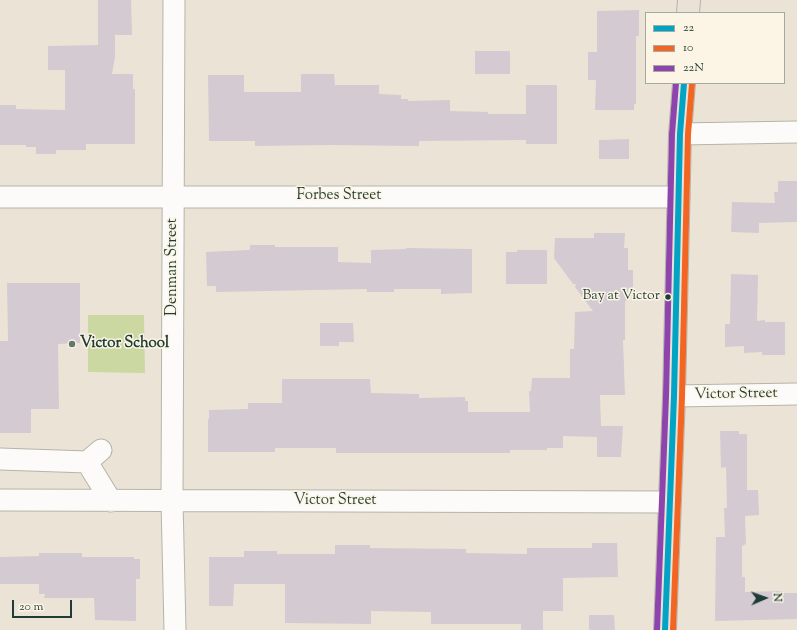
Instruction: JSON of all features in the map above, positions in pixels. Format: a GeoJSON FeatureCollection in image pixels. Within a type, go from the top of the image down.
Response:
{"type":"FeatureCollection","features":[{"type":"Feature","properties":{"kind":"main road"},"geometry":{"type":"LineString","coordinates":[[688,12],[689,0]]}},
{"type":"Feature","properties":{"kind":"main road"},"geometry":{"type":"LineString","coordinates":[[665,630],[674,396],[680,134],[684,84]]}},
{"type":"Feature","properties":{"kind":"street","name":"Denman Street"},"geometry":{"type":"LineString","coordinates":[[174,0],[172,501],[175,630]]}},
{"type":"Feature","properties":{"kind":"street"},"geometry":{"type":"LineString","coordinates":[[680,134],[797,132]]}},
{"type":"Feature","properties":{"kind":"street","name":"Forbes Street"},"geometry":{"type":"LineString","coordinates":[[0,197],[679,197]]}},
{"type":"Feature","properties":{"kind":"street","name":"Victor Street"},"geometry":{"type":"LineString","coordinates":[[674,396],[797,394]]}},
{"type":"Feature","properties":{"kind":"street"},"geometry":{"type":"LineString","coordinates":[[0,459],[94,456],[111,501]]}},
{"type":"Feature","properties":{"kind":"street","name":"Victor Street"},"geometry":{"type":"LineString","coordinates":[[0,500],[670,502]]}},
{"type":"Feature","properties":{"kind":"green space"},"geometry":{"type":"Polygon","coordinates":[[[88,315],[144,315],[145,373],[88,372],[88,315]]]}},
{"type":"Feature","properties":{"kind":"building"},"geometry":{"type":"Polygon","coordinates":[[[98,0],[131,0],[132,35],[115,35],[115,57],[112,74],[133,74],[133,89],[135,89],[135,144],[86,144],[86,150],[56,150],[56,154],[36,154],[36,147],[26,147],[26,145],[0,145],[0,105],[16,105],[16,109],[65,110],[65,70],[48,70],[48,46],[98,45],[98,0]]]}},
{"type":"Feature","properties":{"kind":"building"},"geometry":{"type":"Polygon","coordinates":[[[639,10],[639,36],[636,36],[636,104],[634,104],[634,110],[595,110],[596,80],[588,80],[588,52],[597,52],[597,11],[639,10]]]}},
{"type":"Feature","properties":{"kind":"building"},"geometry":{"type":"Polygon","coordinates":[[[475,51],[510,51],[510,74],[475,74],[475,51]]]}},
{"type":"Feature","properties":{"kind":"building"},"geometry":{"type":"Polygon","coordinates":[[[301,74],[334,74],[335,85],[379,85],[379,94],[401,95],[401,99],[408,99],[408,101],[450,100],[450,111],[488,112],[488,114],[526,114],[526,85],[557,85],[557,144],[526,144],[526,140],[419,141],[419,146],[255,146],[255,141],[209,141],[208,75],[244,75],[244,92],[301,92],[301,74]]]}},
{"type":"Feature","properties":{"kind":"building"},"geometry":{"type":"Polygon","coordinates":[[[629,139],[629,159],[599,159],[599,140],[629,139]]]}},
{"type":"Feature","properties":{"kind":"building"},"geometry":{"type":"Polygon","coordinates":[[[778,181],[797,181],[797,222],[759,223],[759,233],[731,232],[732,202],[775,203],[774,192],[778,192],[778,181]]]}},
{"type":"Feature","properties":{"kind":"building"},"geometry":{"type":"Polygon","coordinates":[[[594,233],[625,233],[624,248],[628,248],[628,270],[633,270],[633,290],[628,290],[628,301],[625,301],[625,340],[623,340],[625,395],[600,395],[601,426],[623,426],[621,457],[597,457],[597,437],[563,436],[563,448],[547,448],[547,450],[510,450],[510,453],[336,453],[336,448],[275,448],[275,452],[208,452],[209,410],[248,409],[248,403],[282,403],[282,379],[370,379],[371,393],[419,394],[419,398],[465,397],[465,401],[468,401],[468,412],[530,412],[529,391],[531,391],[532,378],[570,378],[570,349],[574,349],[575,312],[593,311],[575,287],[576,284],[573,284],[554,258],[555,238],[594,238],[594,233]]]}},
{"type":"Feature","properties":{"kind":"building"},"geometry":{"type":"Polygon","coordinates":[[[250,245],[275,245],[275,247],[338,247],[338,262],[371,263],[371,250],[406,248],[472,249],[472,293],[441,294],[441,289],[394,289],[394,292],[367,292],[367,289],[216,292],[216,286],[207,286],[206,252],[249,250],[250,245]]]}},
{"type":"Feature","properties":{"kind":"building"},"geometry":{"type":"Polygon","coordinates":[[[517,250],[547,250],[547,284],[506,284],[506,252],[517,252],[517,250]]]}},
{"type":"Feature","properties":{"kind":"building"},"geometry":{"type":"Polygon","coordinates":[[[731,274],[758,275],[757,321],[765,320],[765,322],[785,322],[785,355],[762,355],[762,352],[744,353],[744,346],[725,347],[725,324],[730,324],[731,274]]]}},
{"type":"Feature","properties":{"kind":"building"},"geometry":{"type":"Polygon","coordinates":[[[7,283],[80,283],[80,343],[58,344],[59,409],[31,409],[31,433],[0,433],[0,341],[8,341],[7,283]]]}},
{"type":"Feature","properties":{"kind":"building"},"geometry":{"type":"Polygon","coordinates":[[[320,323],[353,323],[354,342],[339,342],[339,346],[320,346],[320,323]]]}},
{"type":"Feature","properties":{"kind":"building"},"geometry":{"type":"Polygon","coordinates":[[[720,431],[739,431],[739,434],[747,434],[747,490],[758,490],[759,515],[745,516],[746,544],[742,546],[742,577],[745,577],[745,592],[783,591],[783,593],[797,593],[797,619],[715,621],[716,537],[725,537],[724,508],[727,508],[726,467],[721,468],[720,431]]]}},
{"type":"Feature","properties":{"kind":"building"},"geometry":{"type":"Polygon","coordinates":[[[592,543],[617,543],[618,577],[563,578],[563,611],[543,611],[543,630],[521,630],[521,624],[431,624],[431,612],[371,611],[371,624],[285,623],[285,584],[234,584],[233,606],[209,606],[209,557],[244,557],[244,551],[277,551],[277,554],[335,554],[335,545],[370,545],[370,548],[466,549],[466,553],[527,554],[527,548],[592,548],[592,543]]]}},
{"type":"Feature","properties":{"kind":"building"},"geometry":{"type":"Polygon","coordinates":[[[39,553],[82,553],[82,557],[134,557],[134,559],[140,559],[140,579],[136,579],[136,621],[95,620],[94,598],[44,598],[45,594],[39,594],[39,584],[0,584],[0,557],[39,556],[39,553]]]}},
{"type":"Feature","properties":{"kind":"building"},"geometry":{"type":"Polygon","coordinates":[[[589,615],[614,615],[615,630],[589,630],[589,615]]]}},
{"type":"Feature","properties":{"kind":"transit line","name":"22N"},"geometry":{"type":"LineString","coordinates":[[657,630],[666,396],[672,134],[676,84]]}},
{"type":"Feature","properties":{"kind":"transit line","name":"22"},"geometry":{"type":"LineString","coordinates":[[665,630],[674,396],[680,134],[684,84]]}},
{"type":"Feature","properties":{"kind":"transit line","name":"10"},"geometry":{"type":"LineString","coordinates":[[673,630],[682,396],[688,134],[692,84]]}},
{"type":"Feature","properties":{"kind":"place","name":"Bay at Victor"},"geometry":{"type":"Point","coordinates":[668,297]}},
{"type":"Feature","properties":{"kind":"place","name":"Victor School"},"geometry":{"type":"Point","coordinates":[72,344]}}]}
